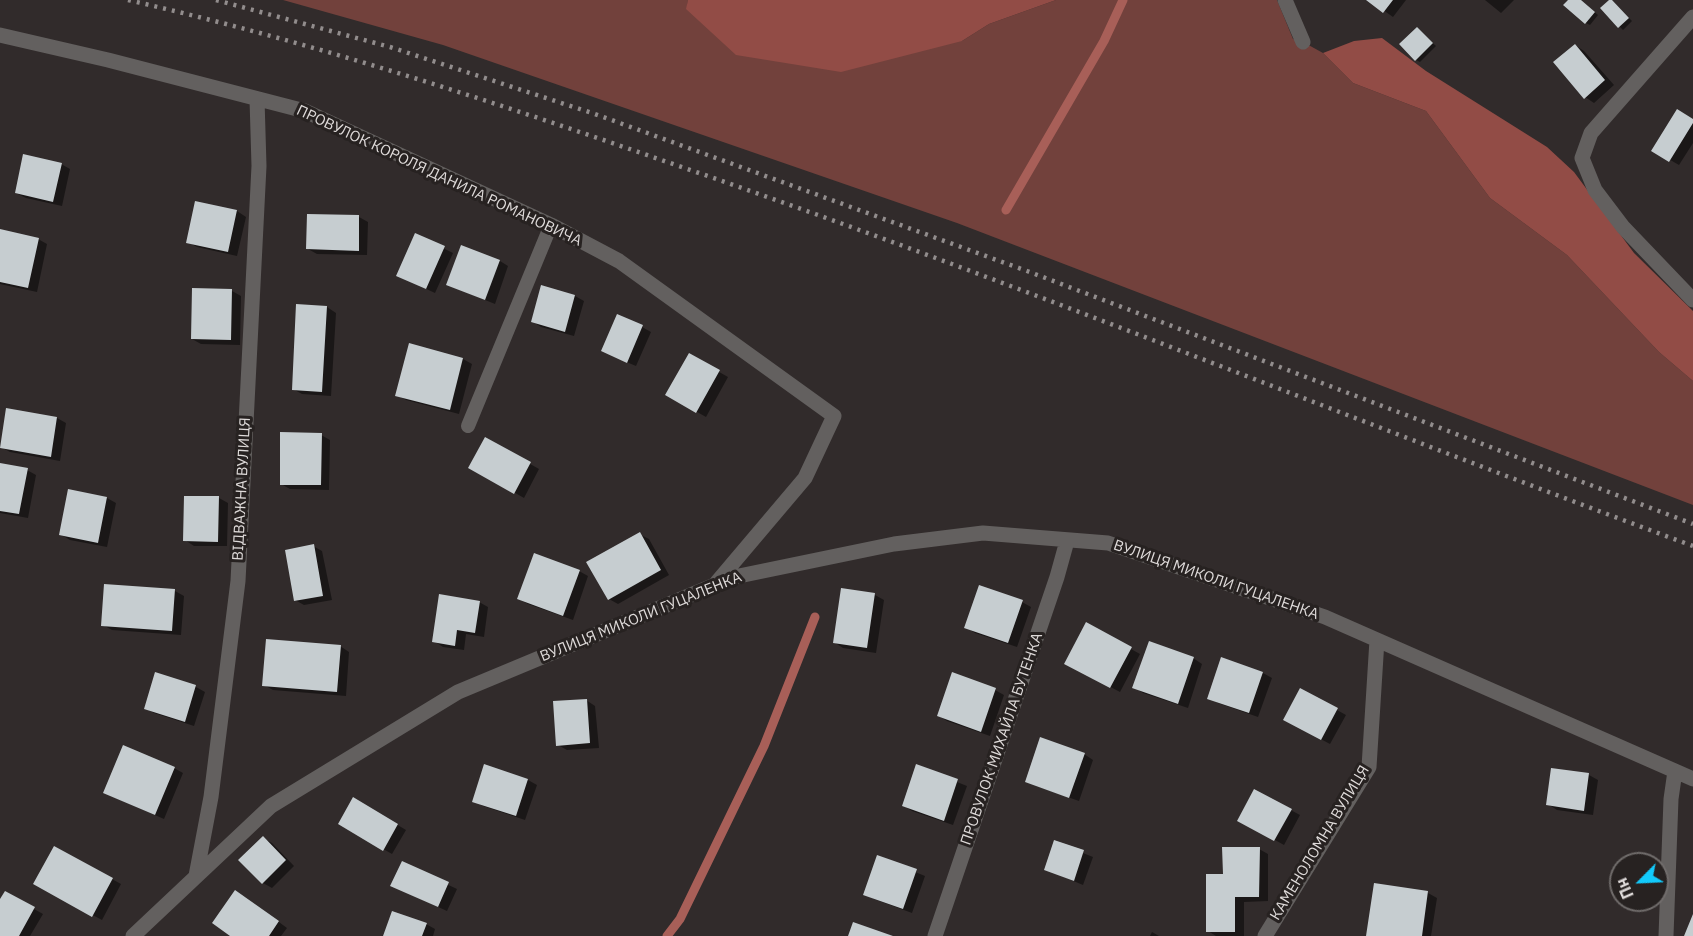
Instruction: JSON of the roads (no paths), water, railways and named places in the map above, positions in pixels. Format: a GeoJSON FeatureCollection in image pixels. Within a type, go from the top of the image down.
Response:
{"type":"FeatureCollection","features":[{"type":"Feature","properties":{"kind":"street"},"geometry":{"type":"LineString","coordinates":[[1285,0],[1303,42]]}},
{"type":"Feature","properties":{"kind":"street"},"geometry":{"type":"LineString","coordinates":[[1693,17],[1591,133],[1582,158],[1595,190],[1623,227],[1693,300]]}},
{"type":"Feature","properties":{"kind":"street","name":"ПРОВУЛОК КОРОЛЯ ДАНИЛА РОМАНОВИЧА"},"geometry":{"type":"LineString","coordinates":[[0,35],[108,60],[305,111],[551,225],[619,261],[834,416],[805,478],[714,585]]}},
{"type":"Feature","properties":{"kind":"street","name":"ВІДВАЖНА ВУЛИЦЯ"},"geometry":{"type":"LineString","coordinates":[[196,876],[211,797],[238,581],[259,166],[256,99]]}},
{"type":"Feature","properties":{"kind":"street","name":"ВУЛИЦЯ МИКОЛИ ГУЦАЛЕНКА"},"geometry":{"type":"LineString","coordinates":[[133,936],[271,806],[458,692],[734,577],[894,544],[983,533],[1108,543],[1325,617],[1693,779]]}},
{"type":"Feature","properties":{"kind":"street","name":"ПРОВУЛОК МИХАЙЛА БУТЕНКА"},"geometry":{"type":"LineString","coordinates":[[935,936],[1057,577],[1066,541]]}},
{"type":"Feature","properties":{"kind":"street","name":"КАМЕНОЛОМНА ВУЛИЦЯ"},"geometry":{"type":"LineString","coordinates":[[1265,936],[1369,767],[1377,640]]}},
{"type":"Feature","properties":{"kind":"street"},"geometry":{"type":"LineString","coordinates":[[1666,936],[1671,799],[1675,771]]}},
{"type":"Feature","properties":{"kind":"lane"},"geometry":{"type":"LineString","coordinates":[[468,426],[551,225]]}},
{"type":"Feature","properties":{"kind":"waterway"},"geometry":{"type":"LineString","coordinates":[[1006,210],[1104,41],[1123,0]]}},
{"type":"Feature","properties":{"kind":"waterway"},"geometry":{"type":"LineString","coordinates":[[667,936],[680,919],[764,746],[815,617]]}},
{"type":"Feature","properties":{"kind":"railway"},"geometry":{"type":"LineString","coordinates":[[128,0],[265,34],[401,74],[536,117],[799,208],[1693,546]]}},
{"type":"Feature","properties":{"kind":"railway"},"geometry":{"type":"LineString","coordinates":[[216,0],[390,47],[595,114],[1027,271],[1693,524]]}}]}
